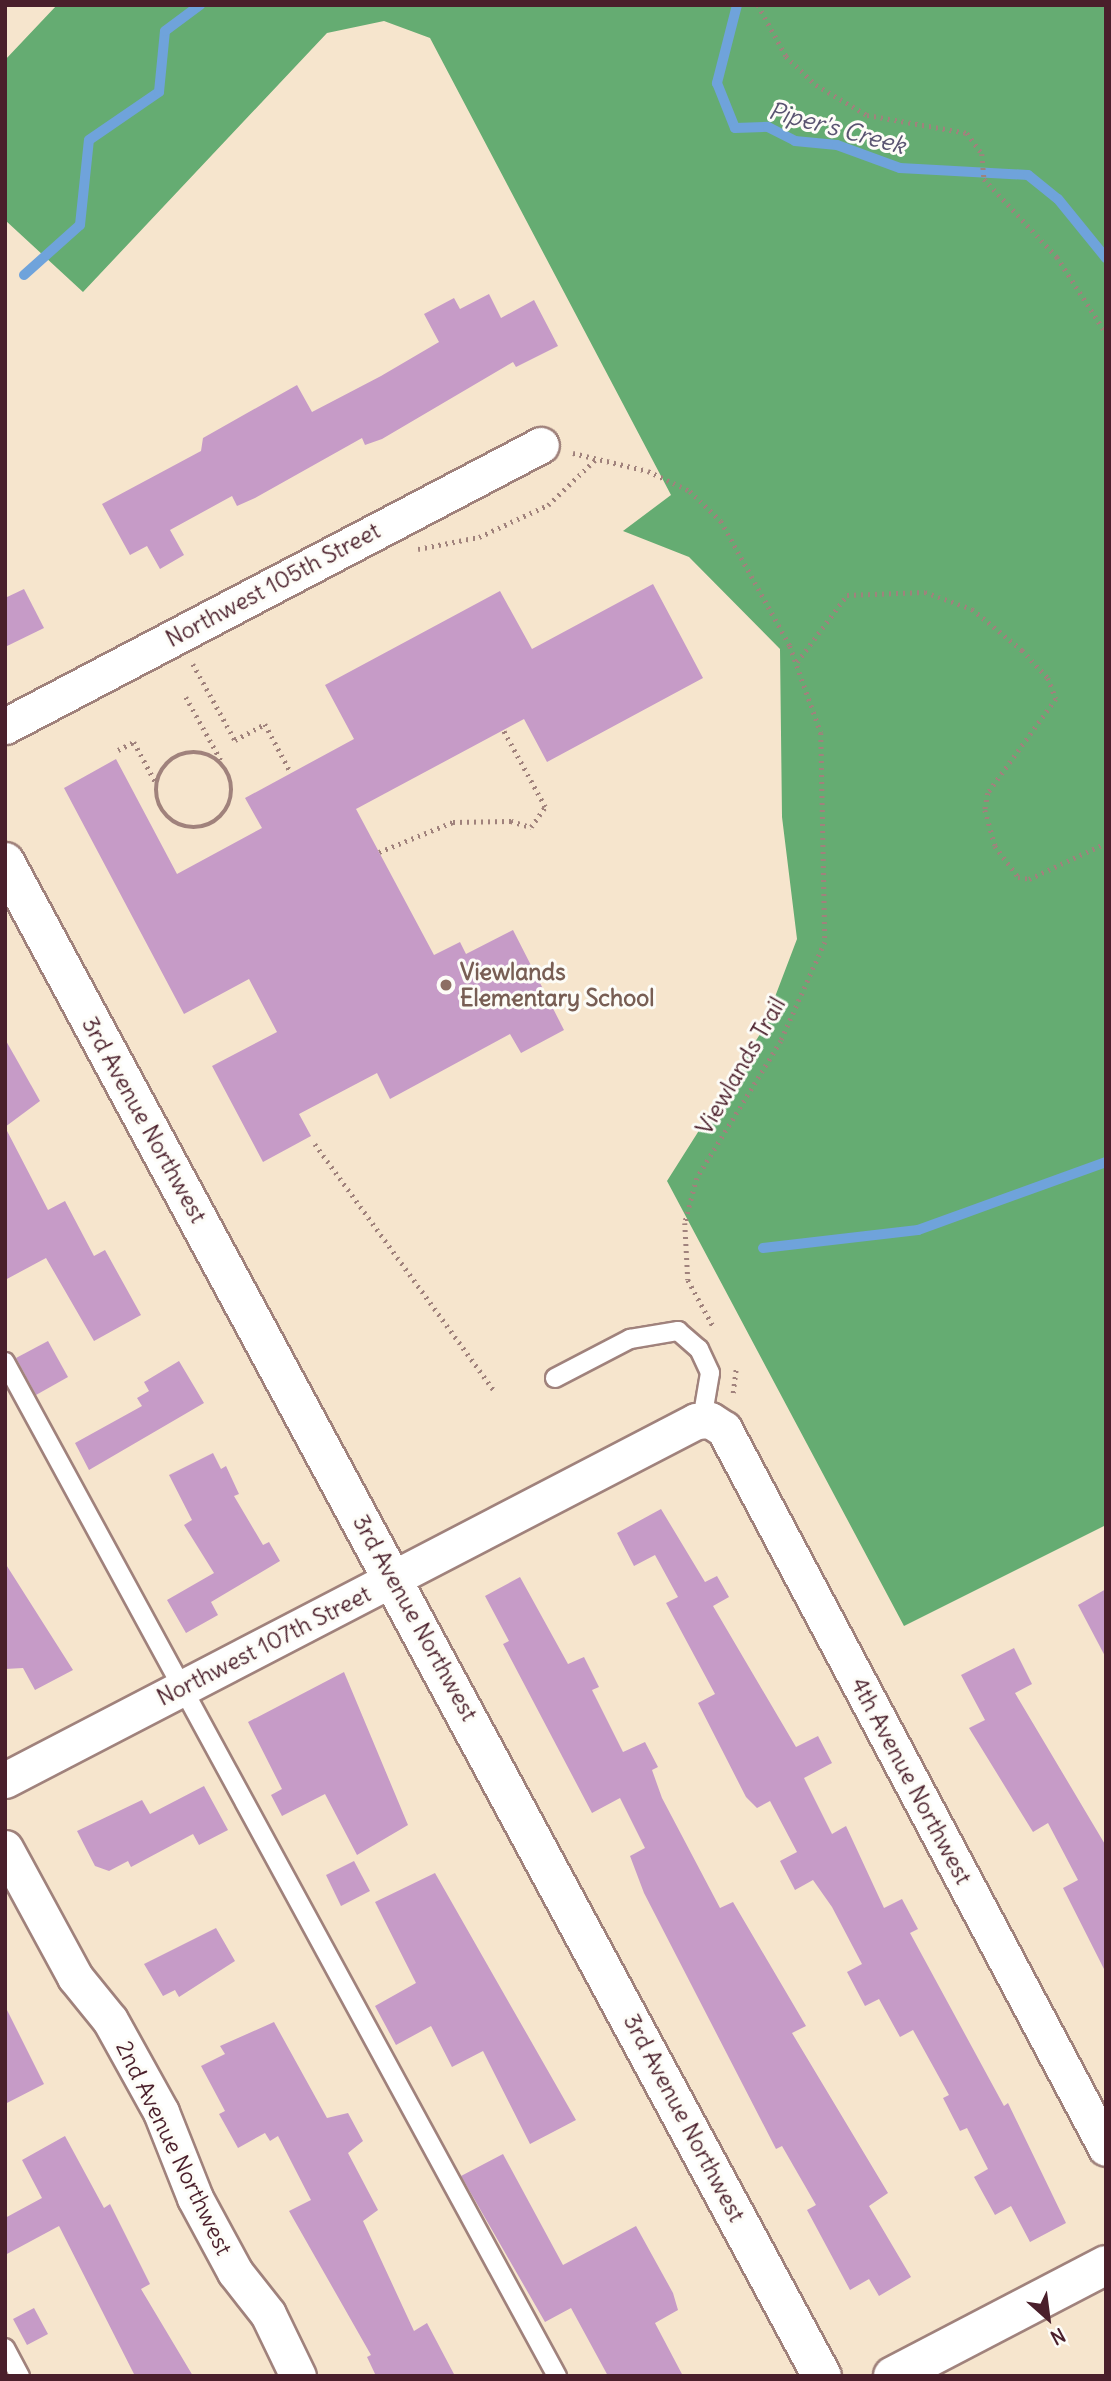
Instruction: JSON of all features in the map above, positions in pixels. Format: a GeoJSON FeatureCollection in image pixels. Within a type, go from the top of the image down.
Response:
{"type":"FeatureCollection","features":[{"type":"Feature","properties":{"kind":"street","name":"Northwest 105th Street"},"geometry":{"type":"LineString","coordinates":[[5,726],[541,445]]}},
{"type":"Feature","properties":{"kind":"street","name":"3rd Avenue Northwest"},"geometry":{"type":"LineString","coordinates":[[5,862],[394,1578],[822,2376]]}},
{"type":"Feature","properties":{"kind":"street","name":"Northwest 107th Street"},"geometry":{"type":"LineString","coordinates":[[5,1780],[706,1420]]}},
{"type":"Feature","properties":{"kind":"street","name":"4th Avenue Northwest"},"geometry":{"type":"LineString","coordinates":[[706,1420],[730,1441],[1106,2148]]}},
{"type":"Feature","properties":{"kind":"street","name":"2nd Avenue Northwest"},"geometry":{"type":"LineString","coordinates":[[5,1849],[75,1977],[110,2021],[148,2089],[195,2198],[235,2272],[268,2314],[298,2376]]}},
{"type":"Feature","properties":{"kind":"street"},"geometry":{"type":"LineString","coordinates":[[893,2376],[1106,2265]]}},
{"type":"Feature","properties":{"kind":"lane"},"geometry":{"type":"LineString","coordinates":[[555,1378],[630,1339],[678,1331],[699,1349],[710,1373],[706,1420]]}},
{"type":"Feature","properties":{"kind":"lane"},"geometry":{"type":"LineString","coordinates":[[5,1362],[180,1689],[557,2376]]}},
{"type":"Feature","properties":{"kind":"lane"},"geometry":{"type":"LineString","coordinates":[[5,2348],[20,2376]]}},
{"type":"Feature","properties":{"kind":"path"},"geometry":{"type":"LineString","coordinates":[[758,5],[770,30],[816,85],[867,115],[967,133],[982,154],[984,179],[1057,257],[1106,333]]}},
{"type":"Feature","properties":{"kind":"path","name":"Viewlands Trail"},"geometry":{"type":"LineString","coordinates":[[541,445],[649,471],[690,491],[721,521],[797,662],[821,733],[827,777],[827,930],[781,1041],[693,1190],[685,1223],[688,1280],[720,1336]]}},
{"type":"Feature","properties":{"kind":"path"},"geometry":{"type":"LineString","coordinates":[[797,662],[847,595],[925,592],[972,609],[1022,650],[1048,678],[1056,699],[988,793],[985,810],[995,846],[1018,877],[1029,879],[1106,843]]}},
{"type":"Feature","properties":{"kind":"path"},"geometry":{"type":"LineString","coordinates":[[177,636],[235,740],[265,724],[292,773]]}},
{"type":"Feature","properties":{"kind":"path"},"geometry":{"type":"LineString","coordinates":[[118,750],[134,742],[156,784],[169,818],[204,827],[230,803],[225,766],[186,697]]}},
{"type":"Feature","properties":{"kind":"path"},"geometry":{"type":"LineString","coordinates":[[379,852],[453,822],[510,821],[531,827],[545,807],[503,730]]}},
{"type":"Feature","properties":{"kind":"path"},"geometry":{"type":"LineString","coordinates":[[156,784],[168,762],[190,752],[225,766]]}},
{"type":"Feature","properties":{"kind":"path"},"geometry":{"type":"LineString","coordinates":[[315,1144],[494,1390]]}},
{"type":"Feature","properties":{"kind":"path"},"geometry":{"type":"LineString","coordinates":[[733,1358],[738,1381],[733,1393]]}},
{"type":"Feature","properties":{"kind":"green space"},"geometry":{"type":"Polygon","coordinates":[[[57,5],[1106,5],[1106,1525],[904,1626],[667,1181],[762,1031],[797,939],[782,817],[780,649],[689,557],[623,531],[671,495],[430,38],[384,21],[327,33],[83,292],[5,220],[5,60],[57,5]]]}},
{"type":"Feature","properties":{"kind":"building"},"geometry":{"type":"Polygon","coordinates":[[[489,294],[501,318],[534,300],[558,346],[516,367],[513,362],[382,439],[365,445],[362,438],[255,498],[237,506],[232,496],[170,530],[184,555],[160,569],[147,546],[130,555],[102,504],[201,451],[203,438],[297,385],[312,412],[381,376],[439,342],[424,314],[454,298],[460,309],[489,294]]]}},
{"type":"Feature","properties":{"kind":"building"},"geometry":{"type":"Polygon","coordinates":[[[653,584],[703,678],[547,762],[524,719],[356,809],[434,955],[460,942],[466,954],[513,930],[564,1030],[521,1053],[510,1034],[390,1099],[377,1073],[299,1114],[311,1136],[263,1162],[212,1066],[277,1032],[249,979],[184,1014],[64,788],[116,759],[177,874],[262,828],[245,798],[354,739],[325,685],[500,591],[532,649],[653,584]]]}},
{"type":"Feature","properties":{"kind":"building"},"geometry":{"type":"Polygon","coordinates":[[[24,589],[44,628],[5,647],[5,598],[24,589]]]}},
{"type":"Feature","properties":{"kind":"building"},"geometry":{"type":"Polygon","coordinates":[[[5,1039],[40,1101],[5,1127],[5,1039]]]}},
{"type":"Feature","properties":{"kind":"building"},"geometry":{"type":"Polygon","coordinates":[[[5,1127],[48,1210],[65,1201],[94,1256],[105,1250],[141,1315],[94,1341],[46,1258],[5,1280],[5,1127]]]}},
{"type":"Feature","properties":{"kind":"building"},"geometry":{"type":"Polygon","coordinates":[[[48,1341],[68,1377],[36,1395],[16,1358],[48,1341]]]}},
{"type":"Feature","properties":{"kind":"building"},"geometry":{"type":"Polygon","coordinates":[[[179,1361],[204,1403],[89,1470],[75,1443],[142,1406],[137,1398],[149,1391],[144,1382],[179,1361]]]}},
{"type":"Feature","properties":{"kind":"building"},"geometry":{"type":"Polygon","coordinates":[[[213,1453],[221,1469],[226,1466],[239,1494],[234,1496],[263,1545],[269,1542],[280,1561],[211,1602],[218,1615],[186,1633],[167,1600],[214,1573],[184,1525],[192,1520],[169,1475],[213,1453]]]}},
{"type":"Feature","properties":{"kind":"building"},"geometry":{"type":"Polygon","coordinates":[[[661,1509],[705,1582],[717,1576],[729,1597],[713,1606],[796,1747],[818,1736],[832,1763],[804,1778],[832,1834],[846,1826],[884,1908],[902,1899],[918,1929],[910,1933],[1004,2106],[1008,2103],[1066,2223],[1030,2242],[1011,2206],[995,2215],[974,2177],[988,2169],[967,2128],[960,2131],[943,2098],[949,2095],[913,2030],[900,2037],[879,1999],[865,2006],[847,1972],[862,1964],[832,1907],[813,1880],[795,1890],[780,1861],[797,1852],[770,1801],[757,1808],[746,1797],[698,1703],[715,1694],[666,1603],[678,1597],[655,1555],[634,1566],[617,1533],[661,1509]]]}},
{"type":"Feature","properties":{"kind":"building"},"geometry":{"type":"Polygon","coordinates":[[[5,1563],[73,1670],[35,1690],[23,1668],[5,1669],[5,1563]]]}},
{"type":"Feature","properties":{"kind":"building"},"geometry":{"type":"Polygon","coordinates":[[[520,1577],[568,1664],[584,1657],[599,1687],[592,1690],[623,1752],[645,1742],[658,1767],[652,1770],[662,1798],[720,1908],[733,1902],[806,2026],[792,2033],[888,2193],[869,2206],[911,2277],[879,2296],[869,2279],[850,2290],[807,2210],[816,2205],[782,2146],[776,2149],[644,1893],[630,1856],[645,1848],[620,1798],[592,1813],[503,1644],[509,1641],[485,1596],[520,1577]]]}},
{"type":"Feature","properties":{"kind":"building"},"geometry":{"type":"Polygon","coordinates":[[[1106,1589],[1106,1658],[1078,1605],[1106,1589]]]}},
{"type":"Feature","properties":{"kind":"building"},"geometry":{"type":"Polygon","coordinates":[[[1014,1648],[1032,1684],[1015,1693],[1106,1846],[1106,1973],[1063,1888],[1078,1880],[1048,1823],[1033,1832],[969,1728],[985,1720],[961,1675],[1014,1648]]]}},
{"type":"Feature","properties":{"kind":"building"},"geometry":{"type":"Polygon","coordinates":[[[344,1672],[408,1825],[357,1855],[325,1794],[282,1816],[271,1795],[282,1789],[248,1722],[344,1672]]]}},
{"type":"Feature","properties":{"kind":"building"},"geometry":{"type":"Polygon","coordinates":[[[204,1786],[228,1830],[199,1845],[193,1834],[131,1867],[128,1861],[109,1871],[95,1866],[77,1831],[142,1800],[150,1814],[204,1786]]]}},
{"type":"Feature","properties":{"kind":"building"},"geometry":{"type":"Polygon","coordinates":[[[354,1861],[370,1891],[341,1906],[326,1875],[354,1861]]]}},
{"type":"Feature","properties":{"kind":"building"},"geometry":{"type":"Polygon","coordinates":[[[435,1873],[576,2120],[530,2144],[483,2051],[452,2067],[431,2026],[396,2045],[375,2006],[416,1983],[375,1902],[435,1873]]]}},
{"type":"Feature","properties":{"kind":"building"},"geometry":{"type":"Polygon","coordinates":[[[216,1928],[235,1961],[179,1997],[175,1990],[163,1996],[144,1964],[216,1928]]]}},
{"type":"Feature","properties":{"kind":"building"},"geometry":{"type":"Polygon","coordinates":[[[5,2006],[44,2084],[5,2104],[5,2006]]]}},
{"type":"Feature","properties":{"kind":"building"},"geometry":{"type":"Polygon","coordinates":[[[274,2022],[327,2118],[348,2113],[363,2141],[348,2153],[378,2210],[363,2221],[414,2331],[427,2323],[455,2376],[376,2376],[367,2357],[371,2355],[289,2211],[311,2200],[278,2136],[270,2141],[265,2133],[238,2148],[219,2114],[225,2111],[201,2066],[225,2054],[220,2046],[274,2022]]]}},
{"type":"Feature","properties":{"kind":"building"},"geometry":{"type":"Polygon","coordinates":[[[65,2136],[104,2208],[110,2204],[150,2284],[141,2289],[193,2376],[135,2376],[59,2226],[5,2255],[5,2218],[42,2198],[22,2160],[65,2136]]]}},
{"type":"Feature","properties":{"kind":"building"},"geometry":{"type":"Polygon","coordinates":[[[503,2154],[563,2265],[636,2226],[673,2293],[678,2310],[655,2323],[683,2376],[608,2376],[571,2308],[545,2322],[461,2176],[503,2154]]]}},
{"type":"Feature","properties":{"kind":"building"},"geometry":{"type":"Polygon","coordinates":[[[34,2308],[48,2334],[27,2345],[13,2319],[34,2308]]]}},
{"type":"Feature","properties":{"kind":"waterway"},"geometry":{"type":"LineString","coordinates":[[24,275],[80,225],[89,140],[159,92],[165,31],[200,5]]}},
{"type":"Feature","properties":{"kind":"waterway","name":"Piper's Creek"},"geometry":{"type":"LineString","coordinates":[[737,5],[717,83],[735,128],[768,127],[795,141],[837,145],[900,168],[1028,175],[1058,199],[1106,258]]}},
{"type":"Feature","properties":{"kind":"waterway"},"geometry":{"type":"LineString","coordinates":[[763,1248],[918,1230],[1106,1162]]}},
{"type":"Feature","properties":{"kind":"place","name":"Viewlands Elementary School"},"geometry":{"type":"Point","coordinates":[446,985]}}]}
